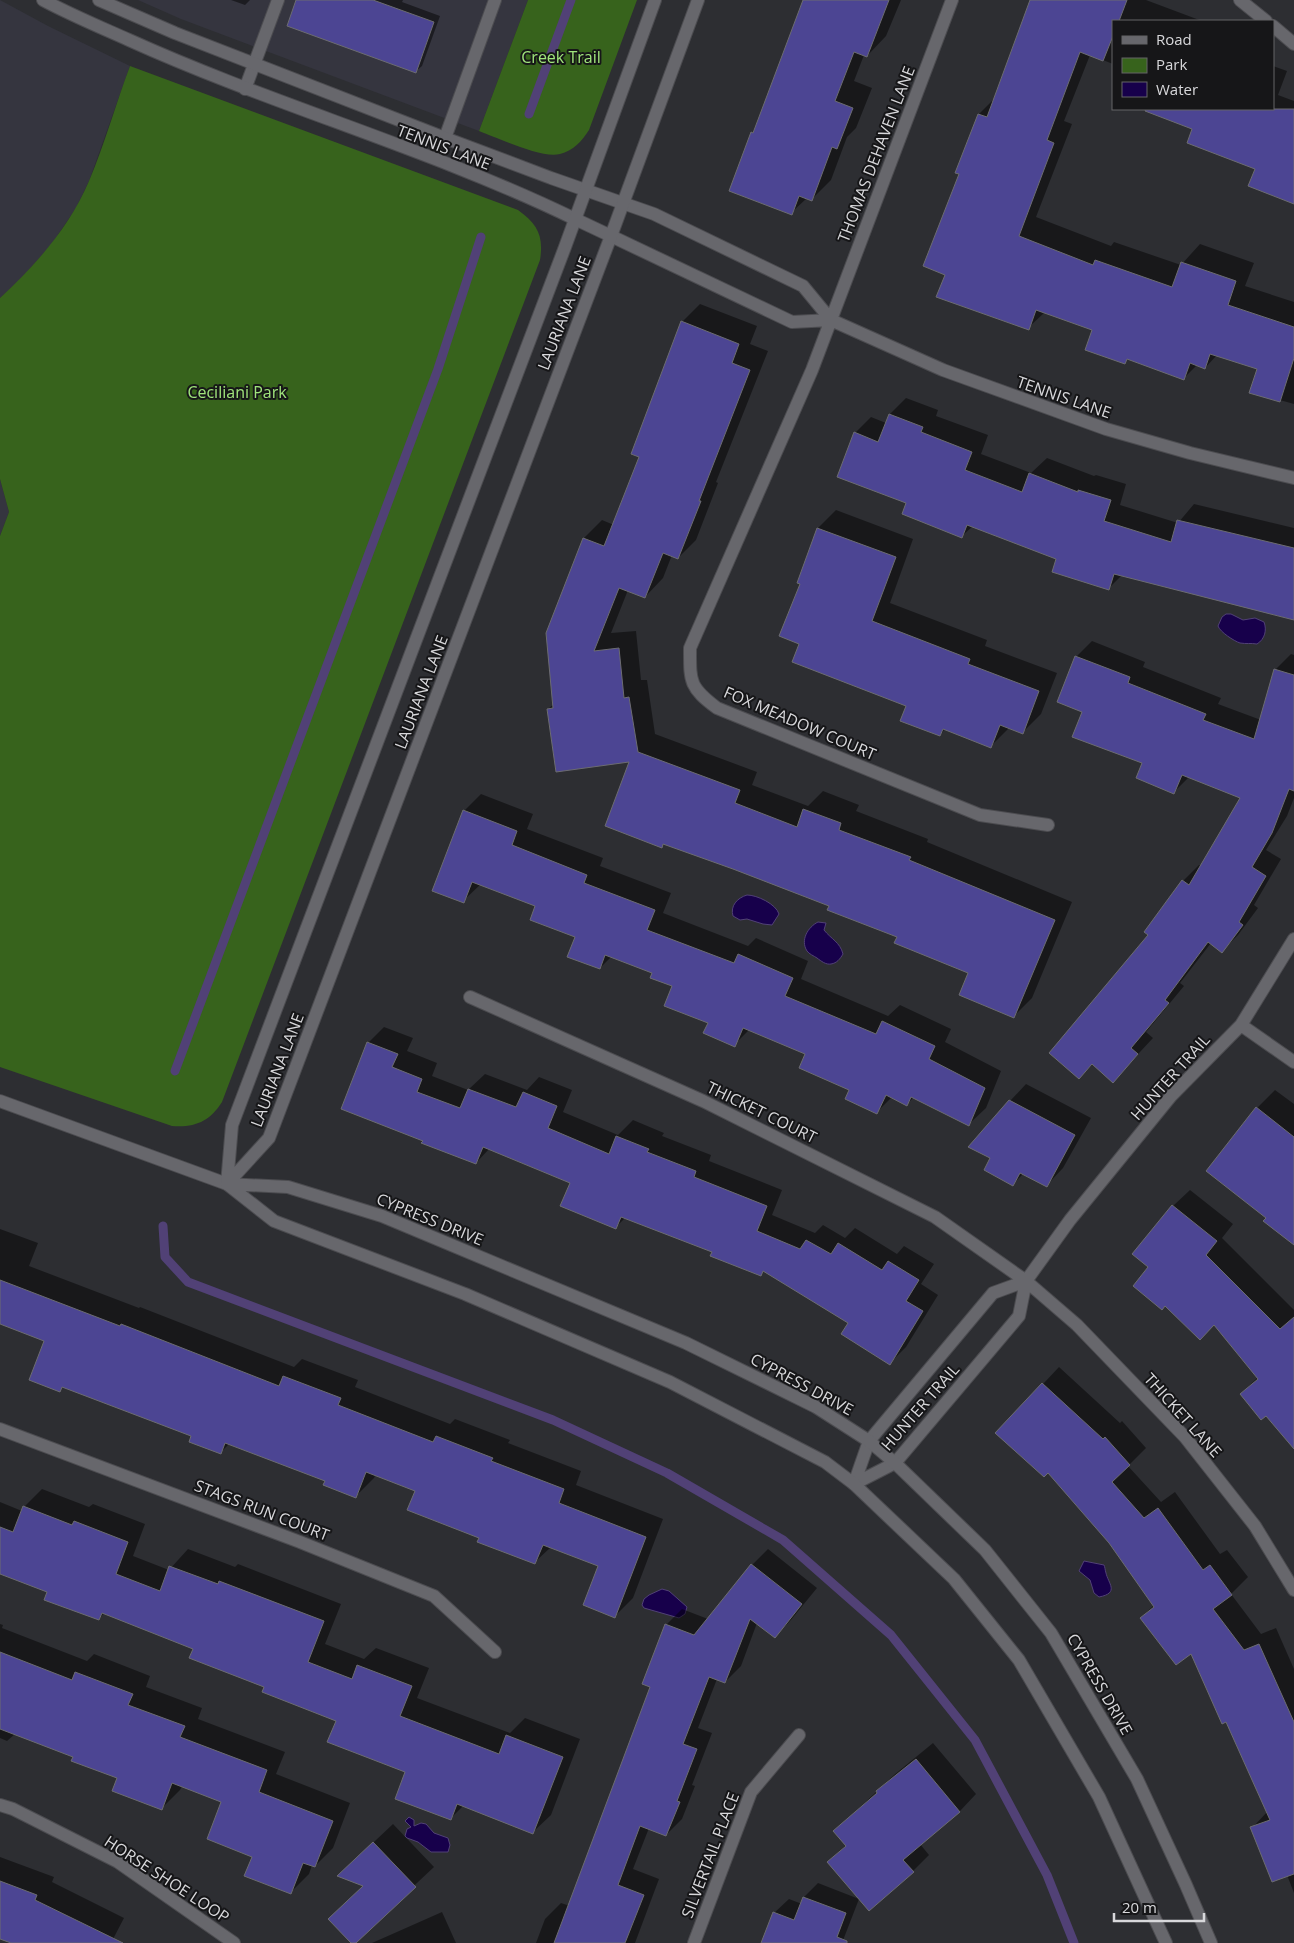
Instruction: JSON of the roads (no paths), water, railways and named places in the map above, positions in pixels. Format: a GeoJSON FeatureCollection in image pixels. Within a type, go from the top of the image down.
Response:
{"type":"FeatureCollection","features":[{"type":"Feature","properties":{"kind":"street","name":"TENNIS LANE"},"geometry":{"type":"LineString","coordinates":[[43,0],[183,65],[476,176],[542,203],[792,322],[831,320]]}},
{"type":"Feature","properties":{"kind":"street","name":"TENNIS LANE"},"geometry":{"type":"LineString","coordinates":[[99,0],[175,34],[445,138],[654,214],[803,286],[831,320],[943,370],[1106,429],[1190,453],[1294,478]]}},
{"type":"Feature","properties":{"kind":"street"},"geometry":{"type":"LineString","coordinates":[[245,89],[278,0]]}},
{"type":"Feature","properties":{"kind":"street"},"geometry":{"type":"LineString","coordinates":[[445,138],[495,0]]}},
{"type":"Feature","properties":{"kind":"street","name":"LAURIANA LANE"},"geometry":{"type":"LineString","coordinates":[[227,1184],[232,1124],[586,190],[655,0]]}},
{"type":"Feature","properties":{"kind":"street","name":"LAURIANA LANE"},"geometry":{"type":"LineString","coordinates":[[227,1184],[269,1138],[611,236],[698,0]]}},
{"type":"Feature","properties":{"kind":"street","name":"THOMAS DEHAVEN LANE"},"geometry":{"type":"LineString","coordinates":[[831,320],[952,0]]}},
{"type":"Feature","properties":{"kind":"street"},"geometry":{"type":"LineString","coordinates":[[1240,0],[1265,20]]}},
{"type":"Feature","properties":{"kind":"street"},"geometry":{"type":"LineString","coordinates":[[1274,27],[1294,44]]}},
{"type":"Feature","properties":{"kind":"street","name":"FOX MEADOW COURT"},"geometry":{"type":"LineString","coordinates":[[831,320],[812,370],[690,648],[690,675],[698,693],[717,708],[980,816],[1048,825]]}},
{"type":"Feature","properties":{"kind":"street","name":"HUNTER TRAIL"},"geometry":{"type":"LineString","coordinates":[[854,1484],[895,1463],[1019,1316],[1026,1281],[1070,1220],[1171,1096],[1241,1025],[1294,938]]}},
{"type":"Feature","properties":{"kind":"street","name":"THICKET COURT"},"geometry":{"type":"LineString","coordinates":[[470,997],[703,1101],[936,1217],[1026,1281]]}},
{"type":"Feature","properties":{"kind":"street"},"geometry":{"type":"LineString","coordinates":[[1241,1025],[1294,1062]]}},
{"type":"Feature","properties":{"kind":"street","name":"CYPRESS DRIVE"},"geometry":{"type":"LineString","coordinates":[[0,1101],[227,1184],[288,1187],[382,1216],[686,1343],[816,1407],[868,1441],[895,1463],[985,1550],[1051,1634],[1136,1779],[1186,1885],[1210,1943]]}},
{"type":"Feature","properties":{"kind":"street","name":"CYPRESS DRIVE"},"geometry":{"type":"LineString","coordinates":[[227,1184],[274,1221],[465,1294],[670,1382],[825,1462],[854,1484],[954,1579],[1018,1660],[1099,1797],[1166,1943]]}},
{"type":"Feature","properties":{"kind":"street","name":"HUNTER TRAIL"},"geometry":{"type":"LineString","coordinates":[[854,1484],[868,1441],[993,1293],[1026,1281]]}},
{"type":"Feature","properties":{"kind":"street","name":"THICKET LANE"},"geometry":{"type":"LineString","coordinates":[[1026,1281],[1077,1325],[1185,1437],[1255,1526],[1294,1590]]}},
{"type":"Feature","properties":{"kind":"street","name":"STAGS RUN COURT"},"geometry":{"type":"LineString","coordinates":[[0,1429],[291,1538],[434,1596],[495,1652]]}},
{"type":"Feature","properties":{"kind":"street","name":"SILVERTAIL PLACE"},"geometry":{"type":"LineString","coordinates":[[694,1943],[751,1792],[800,1735]]}},
{"type":"Feature","properties":{"kind":"street","name":"HORSE SHOE LOOP"},"geometry":{"type":"LineString","coordinates":[[0,1805],[13,1809],[118,1862],[234,1943]]}},
{"type":"Feature","properties":{"kind":"water"},"geometry":{"type":"Polygon","coordinates":[[[1226,614],[1231,614],[1243,620],[1255,618],[1264,622],[1264,637],[1257,644],[1237,642],[1221,631],[1218,626],[1222,617],[1226,614]]]}},
{"type":"Feature","properties":{"kind":"water"},"geometry":{"type":"Polygon","coordinates":[[[747,895],[766,901],[777,910],[779,914],[772,925],[747,919],[740,920],[733,916],[732,912],[735,903],[747,895]]]}},
{"type":"Feature","properties":{"kind":"water"},"geometry":{"type":"Polygon","coordinates":[[[818,922],[826,923],[824,930],[842,950],[842,956],[833,963],[827,964],[809,953],[805,947],[804,943],[808,930],[818,922]]]}},
{"type":"Feature","properties":{"kind":"water"},"geometry":{"type":"Polygon","coordinates":[[[1084,1561],[1104,1565],[1111,1587],[1109,1593],[1099,1597],[1094,1593],[1090,1580],[1079,1571],[1084,1561]]]}},
{"type":"Feature","properties":{"kind":"water"},"geometry":{"type":"Polygon","coordinates":[[[662,1589],[669,1591],[687,1607],[685,1614],[679,1618],[644,1608],[642,1605],[644,1599],[662,1589]]]}},
{"type":"Feature","properties":{"kind":"water"},"geometry":{"type":"Polygon","coordinates":[[[409,1817],[414,1820],[414,1826],[421,1823],[426,1824],[434,1833],[448,1838],[450,1845],[448,1852],[431,1852],[418,1842],[407,1838],[405,1836],[407,1829],[411,1827],[405,1821],[409,1817]]]}},
{"type":"Feature","properties":{"kind":"waterway"},"geometry":{"type":"LineString","coordinates":[[529,114],[571,0]]}},
{"type":"Feature","properties":{"kind":"waterway"},"geometry":{"type":"LineString","coordinates":[[175,1071],[438,369],[481,237]]}},
{"type":"Feature","properties":{"kind":"waterway"},"geometry":{"type":"LineString","coordinates":[[163,1226],[165,1257],[188,1282],[553,1420],[667,1473],[783,1540],[891,1635],[975,1740],[1047,1875],[1074,1943]]}},
{"type":"Feature","properties":{"kind":"park label","name":"Creek Trail"},"geometry":{"type":"Point","coordinates":[561,57]}},
{"type":"Feature","properties":{"kind":"park label","name":"Ceciliani Park"},"geometry":{"type":"Point","coordinates":[237,392]}}]}
